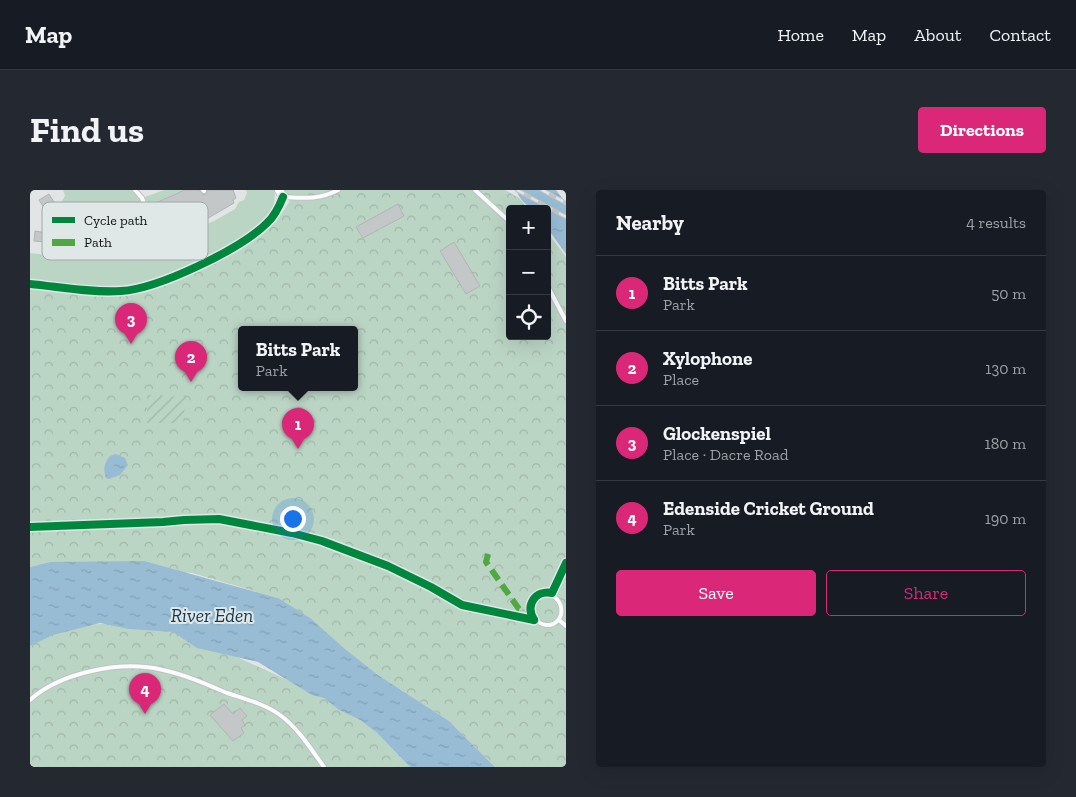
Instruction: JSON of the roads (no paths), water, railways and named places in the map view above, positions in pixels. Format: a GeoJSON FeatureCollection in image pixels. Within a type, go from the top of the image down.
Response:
{"type":"FeatureCollection","features":[{"type":"Feature","properties":{"kind":"street"},"geometry":{"type":"LineString","coordinates":[[30,284],[108,291],[137,290],[153,285],[213,258],[255,234],[268,222],[278,208],[281,194]]}},
{"type":"Feature","properties":{"kind":"lane"},"geometry":{"type":"LineString","coordinates":[[135,190],[143,202]]}},
{"type":"Feature","properties":{"kind":"lane"},"geometry":{"type":"LineString","coordinates":[[281,194],[305,198],[325,197],[338,190]]}},
{"type":"Feature","properties":{"kind":"lane"},"geometry":{"type":"LineString","coordinates":[[475,190],[506,218]]}},
{"type":"Feature","properties":{"kind":"lane"},"geometry":{"type":"LineString","coordinates":[[551,293],[566,321]]}},
{"type":"Feature","properties":{"kind":"lane"},"geometry":{"type":"LineString","coordinates":[[552,593],[566,563]]}},
{"type":"Feature","properties":{"kind":"lane"},"geometry":{"type":"LineString","coordinates":[[509,616],[534,620],[538,623],[549,625],[559,620],[562,615],[560,600],[552,593],[542,593],[533,599],[530,610],[534,620]]}},
{"type":"Feature","properties":{"kind":"lane"},"geometry":{"type":"LineString","coordinates":[[559,620],[566,626]]}},
{"type":"Feature","properties":{"kind":"lane"},"geometry":{"type":"LineString","coordinates":[[30,700],[44,689],[87,673],[130,666],[161,669],[194,679],[270,709],[295,728],[324,767]]}},
{"type":"Feature","properties":{"kind":"water"},"geometry":{"type":"Polygon","coordinates":[[[516,190],[556,190],[566,203],[566,254],[551,233],[551,205],[527,205],[516,190]]]}},
{"type":"Feature","properties":{"kind":"water"},"geometry":{"type":"Polygon","coordinates":[[[116,454],[125,458],[128,465],[120,475],[109,479],[106,478],[105,464],[110,456],[116,454]]]}},
{"type":"Feature","properties":{"kind":"water","name":"River Eden"},"geometry":{"type":"Polygon","coordinates":[[[144,561],[278,598],[310,618],[378,675],[449,721],[495,767],[410,767],[377,733],[360,720],[339,710],[324,698],[312,695],[258,662],[197,648],[173,632],[129,629],[100,623],[53,635],[30,646],[30,567],[50,562],[144,561]]]}},
{"type":"Feature","properties":{"kind":"railway"},"geometry":{"type":"LineString","coordinates":[[517,190],[566,217]]}},
{"type":"Feature","properties":{"kind":"railway"},"geometry":{"type":"LineString","coordinates":[[542,190],[566,203]]}},
{"type":"Feature","properties":{"kind":"place","name":"Glockenspiel"},"geometry":{"type":"Point","coordinates":[131,344]}},
{"type":"Feature","properties":{"kind":"place","name":"Xylophone"},"geometry":{"type":"Point","coordinates":[191,382]}},
{"type":"Feature","properties":{"kind":"place","name":"Bitts Park"},"geometry":{"type":"Point","coordinates":[298,449]}},
{"type":"Feature","properties":{"kind":"place","name":"Edenside Cricket Ground"},"geometry":{"type":"Point","coordinates":[145,714]}}]}
